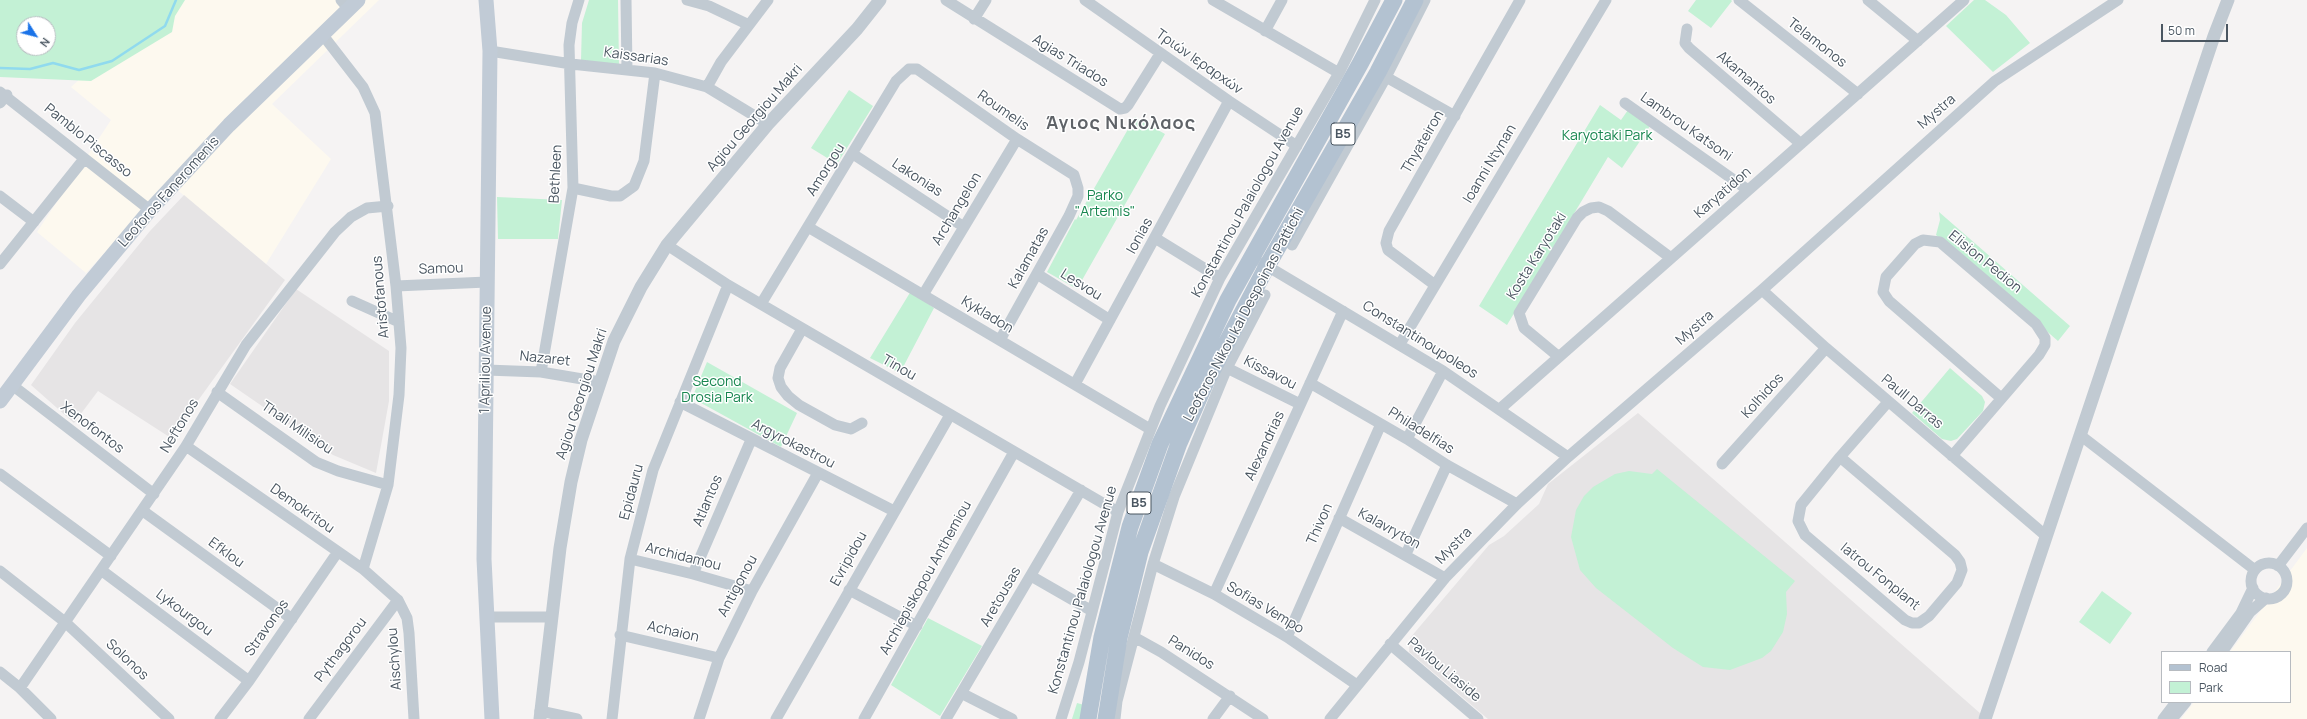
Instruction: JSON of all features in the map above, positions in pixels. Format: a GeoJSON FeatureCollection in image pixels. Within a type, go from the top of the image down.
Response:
{"type":"FeatureCollection","features":[{"type":"Feature","properties":{"kind":"main road","name":"1 Apriliou Avenue"},"geometry":{"type":"LineString","coordinates":[[486,0],[490,51],[484,559],[492,719]]}},
{"type":"Feature","properties":{"kind":"main road","name":"Leoforos Nikou kai Despoinas Pattichi"},"geometry":{"type":"LineString","coordinates":[[1088,719],[1102,638],[1130,527],[1160,444],[1192,374],[1251,258],[1360,64],[1394,0]]}},
{"type":"Feature","properties":{"kind":"main road","name":"Leoforos Nikou kai Despoinas Pattichi"},"geometry":{"type":"LineString","coordinates":[[1106,719],[1119,638],[1140,552],[1178,444],[1206,382],[1267,266],[1378,72],[1414,0]]}},
{"type":"Feature","properties":{"kind":"main road","name":"Leoforos Faneromenis"},"geometry":{"type":"LineString","coordinates":[[0,401],[79,295],[150,210],[229,125],[322,34],[349,3]]}},
{"type":"Feature","properties":{"kind":"street","name":"Bethleen"},"geometry":{"type":"LineString","coordinates":[[541,372],[573,188],[571,64],[569,44],[572,23],[579,0]]}},
{"type":"Feature","properties":{"kind":"street"},"geometry":{"type":"LineString","coordinates":[[626,0],[627,70]]}},
{"type":"Feature","properties":{"kind":"street"},"geometry":{"type":"LineString","coordinates":[[687,0],[709,6],[749,25]]}},
{"type":"Feature","properties":{"kind":"street"},"geometry":{"type":"LineString","coordinates":[[707,87],[721,62],[768,0]]}},
{"type":"Feature","properties":{"kind":"street","name":"Agiou Georgiou Makri"},"geometry":{"type":"LineString","coordinates":[[540,715],[551,617],[571,482],[581,440],[614,341],[640,287],[667,245],[768,124],[857,29],[880,0]]}},
{"type":"Feature","properties":{"kind":"street","name":"Agias Triados"},"geometry":{"type":"LineString","coordinates":[[946,0],[974,19],[1120,109],[1128,105],[1160,54]]}},
{"type":"Feature","properties":{"kind":"street"},"geometry":{"type":"LineString","coordinates":[[974,19],[986,0]]}},
{"type":"Feature","properties":{"kind":"street","name":"Τριών Ιεραρχών"},"geometry":{"type":"LineString","coordinates":[[1085,0],[1160,54],[1297,146]]}},
{"type":"Feature","properties":{"kind":"street"},"geometry":{"type":"LineString","coordinates":[[1213,0],[1338,73]]}},
{"type":"Feature","properties":{"kind":"street"},"geometry":{"type":"LineString","coordinates":[[1265,31],[1282,0]]}},
{"type":"Feature","properties":{"kind":"street","name":"Konstantinou Palaiologou Avenue"},"geometry":{"type":"LineString","coordinates":[[1061,719],[1092,611],[1118,512],[1150,429],[1220,278],[1338,73],[1375,0]]}},
{"type":"Feature","properties":{"kind":"street"},"geometry":{"type":"LineString","coordinates":[[1292,244],[1386,77],[1424,0]]}},
{"type":"Feature","properties":{"kind":"street","name":"Thyateiron"},"geometry":{"type":"LineString","coordinates":[[1435,285],[1388,250],[1386,243],[1389,231],[1520,0]]}},
{"type":"Feature","properties":{"kind":"street","name":"Ioanni Ntynan"},"geometry":{"type":"LineString","coordinates":[[1400,344],[1606,0]]}},
{"type":"Feature","properties":{"kind":"street","name":"Telamonos"},"geometry":{"type":"LineString","coordinates":[[1739,0],[1858,94]]}},
{"type":"Feature","properties":{"kind":"street"},"geometry":{"type":"LineString","coordinates":[[1868,0],[1918,41]]}},
{"type":"Feature","properties":{"kind":"street","name":"Karyatidon"},"geometry":{"type":"LineString","coordinates":[[1501,408],[1964,0]]}},
{"type":"Feature","properties":{"kind":"street","name":"Mystra"},"geometry":{"type":"LineString","coordinates":[[1330,719],[1445,578],[1517,504],[1568,457],[1762,290],[1995,81],[2118,0]]}},
{"type":"Feature","properties":{"kind":"street"},"geometry":{"type":"LineString","coordinates":[[1985,719],[2045,535],[2214,36],[2228,0]]}},
{"type":"Feature","properties":{"kind":"street","name":"Akamantos"},"geometry":{"type":"LineString","coordinates":[[1687,29],[1685,43],[1689,48],[1801,144]]}},
{"type":"Feature","properties":{"kind":"street","name":"Aristofanous"},"geometry":{"type":"LineString","coordinates":[[322,34],[363,87],[375,113],[388,206],[401,348],[399,391],[388,485],[363,569]]}},
{"type":"Feature","properties":{"kind":"street","name":"Kaissarias"},"geometry":{"type":"LineString","coordinates":[[490,51],[571,64],[655,73],[707,87],[768,124]]}},
{"type":"Feature","properties":{"kind":"street","name":"Amorgou"},"geometry":{"type":"LineString","coordinates":[[761,304],[896,81],[909,69],[917,69],[926,74]]}},
{"type":"Feature","properties":{"kind":"street"},"geometry":{"type":"LineString","coordinates":[[573,188],[611,196],[620,196],[634,186],[644,162],[655,73]]}},
{"type":"Feature","properties":{"kind":"street","name":"Roumelis"},"geometry":{"type":"LineString","coordinates":[[926,74],[1017,140],[1074,175],[1078,188]]}},
{"type":"Feature","properties":{"kind":"street"},"geometry":{"type":"LineString","coordinates":[[1386,77],[1455,116]]}},
{"type":"Feature","properties":{"kind":"street","name":"Pamblo Piscasso"},"geometry":{"type":"LineString","coordinates":[[2,97],[150,210]]}},
{"type":"Feature","properties":{"kind":"street","name":"Ionias"},"geometry":{"type":"LineString","coordinates":[[1075,384],[1229,101]]}},
{"type":"Feature","properties":{"kind":"street","name":"Lambrou Katsoni"},"geometry":{"type":"LineString","coordinates":[[1625,103],[1748,190]]}},
{"type":"Feature","properties":{"kind":"street","name":"Archangelon"},"geometry":{"type":"LineString","coordinates":[[924,295],[1017,140]]}},
{"type":"Feature","properties":{"kind":"street","name":"Lakonias"},"geometry":{"type":"LineString","coordinates":[[853,154],[964,227]]}},
{"type":"Feature","properties":{"kind":"street"},"geometry":{"type":"LineString","coordinates":[[0,264],[84,160]]}},
{"type":"Feature","properties":{"kind":"street","name":"Kalamatas"},"geometry":{"type":"LineString","coordinates":[[1000,340],[1075,205],[1078,188]]}},
{"type":"Feature","properties":{"kind":"street"},"geometry":{"type":"LineString","coordinates":[[0,196],[34,222]]}},
{"type":"Feature","properties":{"kind":"street","name":"Neftonos"},"geometry":{"type":"LineString","coordinates":[[20,688],[143,511],[186,446],[246,345],[335,232],[351,217],[367,208],[388,206]]}},
{"type":"Feature","properties":{"kind":"street","name":"Kosta Karyotaki"},"geometry":{"type":"LineString","coordinates":[[1559,357],[1524,328],[1520,321],[1519,313],[1573,225],[1583,212],[1591,208],[1600,207],[1608,211],[1671,258]]}},
{"type":"Feature","properties":{"kind":"street","name":"Kykladon"},"geometry":{"type":"LineString","coordinates":[[808,227],[1150,429]]}},
{"type":"Feature","properties":{"kind":"street"},"geometry":{"type":"LineString","coordinates":[[1155,238],[1220,278]]}},
{"type":"Feature","properties":{"kind":"street","name":"Elision Pedion"},"geometry":{"type":"LineString","coordinates":[[1952,456],[2040,355],[2045,345],[2042,332],[1940,242],[1930,239],[1923,240],[1915,244],[1886,277],[1883,292],[1889,301],[2001,398]]}},
{"type":"Feature","properties":{"kind":"street","name":"Tinou"},"geometry":{"type":"LineString","coordinates":[[667,245],[728,285],[802,329],[1118,512]]}},
{"type":"Feature","properties":{"kind":"street","name":"Constantinoupoleos"},"geometry":{"type":"LineString","coordinates":[[1251,258],[1400,344],[1501,408],[1568,457]]}},
{"type":"Feature","properties":{"kind":"street","name":"Lesvou"},"geometry":{"type":"LineString","coordinates":[[1037,274],[1110,320]]}},
{"type":"Feature","properties":{"kind":"street","name":"Samou"},"geometry":{"type":"LineString","coordinates":[[396,286],[487,282]]}},
{"type":"Feature","properties":{"kind":"street","name":"Epidauru"},"geometry":{"type":"LineString","coordinates":[[612,719],[620,635],[630,559],[653,470],[728,285]]}},
{"type":"Feature","properties":{"kind":"street","name":"Paull Darras"},"geometry":{"type":"LineString","coordinates":[[1762,290],[1888,402],[2045,535]]}},
{"type":"Feature","properties":{"kind":"street"},"geometry":{"type":"LineString","coordinates":[[1115,719],[1117,701],[1153,564],[1174,497],[1227,368],[1265,295]]}},
{"type":"Feature","properties":{"kind":"street"},"geometry":{"type":"LineString","coordinates":[[352,300],[399,322]]}},
{"type":"Feature","properties":{"kind":"street","name":"Alexandrias"},"geometry":{"type":"LineString","coordinates":[[1214,594],[1344,311]]}},
{"type":"Feature","properties":{"kind":"street"},"geometry":{"type":"LineString","coordinates":[[802,329],[780,368],[778,378],[781,387],[788,396],[799,404],[836,425],[851,429],[862,423]]}},
{"type":"Feature","properties":{"kind":"street","name":"Kolhidos"},"geometry":{"type":"LineString","coordinates":[[1722,464],[1826,348]]}},
{"type":"Feature","properties":{"kind":"street","name":"Kissavou"},"geometry":{"type":"LineString","coordinates":[[1227,368],[1300,404]]}},
{"type":"Feature","properties":{"kind":"street","name":"Nazaret"},"geometry":{"type":"LineString","coordinates":[[486,370],[541,372],[600,382]]}},
{"type":"Feature","properties":{"kind":"street"},"geometry":{"type":"LineString","coordinates":[[1407,439],[1443,371]]}},
{"type":"Feature","properties":{"kind":"street","name":"Philadelfias"},"geometry":{"type":"LineString","coordinates":[[1310,383],[1407,439],[1447,465],[1517,504]]}},
{"type":"Feature","properties":{"kind":"street","name":"Xenofontos"},"geometry":{"type":"LineString","coordinates":[[12,385],[154,494]]}},
{"type":"Feature","properties":{"kind":"street","name":"Thali Milisiou"},"geometry":{"type":"LineString","coordinates":[[217,392],[316,462],[338,471],[388,485]]}},
{"type":"Feature","properties":{"kind":"street","name":"Argyrokastrou"},"geometry":{"type":"LineString","coordinates":[[680,402],[751,440],[894,511]]}},
{"type":"Feature","properties":{"kind":"street","name":"Iatrou Fonplant"},"geometry":{"type":"LineString","coordinates":[[1840,457],[1960,562],[1962,570],[1957,583],[1928,616],[1919,623],[1912,623],[1905,620],[1805,535],[1798,521],[1801,504],[1840,457],[1888,402]]}},
{"type":"Feature","properties":{"kind":"street","name":"Evripidou"},"geometry":{"type":"LineString","coordinates":[[776,719],[950,415]]}},
{"type":"Feature","properties":{"kind":"street","name":"Thivon"},"geometry":{"type":"LineString","coordinates":[[1287,637],[1380,424]]}},
{"type":"Feature","properties":{"kind":"street"},"geometry":{"type":"LineString","coordinates":[[2080,435],[2255,570]]}},
{"type":"Feature","properties":{"kind":"street","name":"Atlantos"},"geometry":{"type":"LineString","coordinates":[[693,574],[751,440]]}},
{"type":"Feature","properties":{"kind":"street","name":"Demokritou"},"geometry":{"type":"LineString","coordinates":[[186,446],[363,569],[398,600]]}},
{"type":"Feature","properties":{"kind":"street","name":"Archiepiskopou Anthemiou"},"geometry":{"type":"LineString","coordinates":[[864,719],[1014,452]]}},
{"type":"Feature","properties":{"kind":"street"},"geometry":{"type":"LineString","coordinates":[[1406,554],[1447,465]]}},
{"type":"Feature","properties":{"kind":"street","name":"Antigonou"},"geometry":{"type":"LineString","coordinates":[[699,719],[719,658],[752,591],[818,473]]}},
{"type":"Feature","properties":{"kind":"street"},"geometry":{"type":"LineString","coordinates":[[0,474],[111,556]]}},
{"type":"Feature","properties":{"kind":"street","name":"Aretousas"},"geometry":{"type":"LineString","coordinates":[[946,719],[963,694],[1081,490]]}},
{"type":"Feature","properties":{"kind":"street","name":"Efklou"},"geometry":{"type":"LineString","coordinates":[[143,511],[292,619]]}},
{"type":"Feature","properties":{"kind":"street","name":"Kalavryton"},"geometry":{"type":"LineString","coordinates":[[1339,518],[1406,554],[1445,578]]}},
{"type":"Feature","properties":{"kind":"street"},"geometry":{"type":"LineString","coordinates":[[2278,566],[2307,528]]}},
{"type":"Feature","properties":{"kind":"street","name":"Stravonos"},"geometry":{"type":"LineString","coordinates":[[220,719],[249,681],[338,553]]}},
{"type":"Feature","properties":{"kind":"street","name":"Archidamou"},"geometry":{"type":"LineString","coordinates":[[630,559],[693,574],[752,591]]}},
{"type":"Feature","properties":{"kind":"street","name":"Sofias Vempo"},"geometry":{"type":"LineString","coordinates":[[1153,564],[1214,594],[1287,637],[1357,685]]}},
{"type":"Feature","properties":{"kind":"street"},"geometry":{"type":"LineString","coordinates":[[2264,564],[2278,566],[2286,576],[2285,587],[2278,596],[2266,598],[2260,596],[2253,588],[2251,582],[2255,570],[2264,564]]}},
{"type":"Feature","properties":{"kind":"street","name":"Lykourgou"},"geometry":{"type":"LineString","coordinates":[[101,570],[249,681]]}},
{"type":"Feature","properties":{"kind":"street","name":"Solonos"},"geometry":{"type":"LineString","coordinates":[[0,571],[65,622],[169,719]]}},
{"type":"Feature","properties":{"kind":"street"},"geometry":{"type":"LineString","coordinates":[[1031,576],[1092,611]]}},
{"type":"Feature","properties":{"kind":"street"},"geometry":{"type":"LineString","coordinates":[[2213,651],[2241,613],[2253,588]]}},
{"type":"Feature","properties":{"kind":"street"},"geometry":{"type":"LineString","coordinates":[[849,590],[917,626]]}},
{"type":"Feature","properties":{"kind":"street"},"geometry":{"type":"LineString","coordinates":[[2223,651],[2250,612],[2266,598]]}},
{"type":"Feature","properties":{"kind":"street","name":"Pythagorou"},"geometry":{"type":"LineString","coordinates":[[309,719],[398,600]]}},
{"type":"Feature","properties":{"kind":"street","name":"Aischylou"},"geometry":{"type":"LineString","coordinates":[[398,600],[407,618],[414,719]]}},
{"type":"Feature","properties":{"kind":"street"},"geometry":{"type":"LineString","coordinates":[[486,617],[551,617]]}},
{"type":"Feature","properties":{"kind":"street","name":"Achaion"},"geometry":{"type":"LineString","coordinates":[[620,635],[719,658]]}},
{"type":"Feature","properties":{"kind":"street","name":"Panidos"},"geometry":{"type":"LineString","coordinates":[[1134,637],[1161,652],[1263,719]]}},
{"type":"Feature","properties":{"kind":"street","name":"Pavlou Liaside"},"geometry":{"type":"LineString","coordinates":[[1390,644],[1478,719]]}},
{"type":"Feature","properties":{"kind":"street"},"geometry":{"type":"LineString","coordinates":[[0,672],[20,688],[45,717]]}},
{"type":"Feature","properties":{"kind":"street"},"geometry":{"type":"LineString","coordinates":[[963,694],[1012,719]]}},
{"type":"Feature","properties":{"kind":"street"},"geometry":{"type":"LineString","coordinates":[[1214,719],[1230,696]]}},
{"type":"Feature","properties":{"kind":"street"},"geometry":{"type":"LineString","coordinates":[[2163,719],[2175,703]]}},
{"type":"Feature","properties":{"kind":"street"},"geometry":{"type":"LineString","coordinates":[[2172,719],[2185,703]]}},
{"type":"Feature","properties":{"kind":"street"},"geometry":{"type":"LineString","coordinates":[[540,715],[577,719]]}},
{"type":"Feature","properties":{"kind":"shaded area"},"geometry":{"type":"Polygon","coordinates":[[[167,0],[379,0],[272,104],[331,159],[266,264],[169,183],[86,273],[37,232],[111,120],[71,87],[167,0]]]}},
{"type":"Feature","properties":{"kind":"shaded area"},"geometry":{"type":"Polygon","coordinates":[[[184,195],[285,280],[171,438],[98,391],[74,423],[31,385],[75,323],[150,231],[184,195]]]}},
{"type":"Feature","properties":{"kind":"shaded area"},"geometry":{"type":"Polygon","coordinates":[[[296,289],[389,351],[389,401],[376,473],[333,455],[230,384],[296,289]]]}},
{"type":"Feature","properties":{"kind":"shaded area"},"geometry":{"type":"Polygon","coordinates":[[[1638,413],[1981,714],[1978,719],[1488,719],[1409,652],[1410,638],[1489,545],[1504,536],[1539,504],[1548,484],[1638,413]]]}},
{"type":"Feature","properties":{"kind":"shaded area"},"geometry":{"type":"Polygon","coordinates":[[[2307,548],[2307,719],[2181,719],[2193,703],[2291,703],[2291,651],[2231,651],[2307,548]]]}},
{"type":"Feature","properties":{"kind":"green space"},"geometry":{"type":"Polygon","coordinates":[[[0,0],[185,0],[175,16],[172,32],[91,81],[0,77],[0,0]]]}},
{"type":"Feature","properties":{"kind":"green space"},"geometry":{"type":"Polygon","coordinates":[[[589,0],[618,0],[619,66],[581,60],[582,23],[589,0]]]}},
{"type":"Feature","properties":{"kind":"green space"},"geometry":{"type":"Polygon","coordinates":[[[1696,0],[1732,1],[1711,28],[1688,11],[1696,0]]]}},
{"type":"Feature","properties":{"kind":"green space"},"geometry":{"type":"Polygon","coordinates":[[[1974,0],[1985,0],[2006,15],[2030,43],[1993,72],[1946,26],[1974,0]]]}},
{"type":"Feature","properties":{"kind":"green space"},"geometry":{"type":"Polygon","coordinates":[[[849,90],[873,106],[837,164],[811,148],[849,90]]]}},
{"type":"Feature","properties":{"kind":"green space","name":"Karyotaki Park"},"geometry":{"type":"Polygon","coordinates":[[[1600,105],[1621,120],[1628,110],[1650,126],[1622,168],[1608,157],[1507,325],[1479,306],[1600,105]]]}},
{"type":"Feature","properties":{"kind":"green space","name":"Parko \"Artemis\""},"geometry":{"type":"Polygon","coordinates":[[[1135,117],[1165,134],[1077,289],[1047,272],[1075,219],[1076,220],[1135,117]]]}},
{"type":"Feature","properties":{"kind":"green space"},"geometry":{"type":"Polygon","coordinates":[[[497,197],[562,200],[558,239],[498,239],[497,197]]]}},
{"type":"Feature","properties":{"kind":"green space"},"geometry":{"type":"Polygon","coordinates":[[[1939,212],[2070,326],[2058,341],[1936,235],[1940,220],[1939,212]]]}},
{"type":"Feature","properties":{"kind":"green space"},"geometry":{"type":"Polygon","coordinates":[[[911,291],[934,308],[900,373],[870,358],[911,291]]]}},
{"type":"Feature","properties":{"kind":"green space","name":"Second Drosia Park"},"geometry":{"type":"Polygon","coordinates":[[[707,362],[797,413],[781,447],[692,398],[707,362]]]}},
{"type":"Feature","properties":{"kind":"green space"},"geometry":{"type":"Polygon","coordinates":[[[1950,368],[1982,396],[1985,402],[1983,411],[1957,439],[1951,441],[1942,439],[1912,413],[1950,368]]]}},
{"type":"Feature","properties":{"kind":"green space"},"geometry":{"type":"Polygon","coordinates":[[[1657,469],[1795,581],[1786,592],[1787,614],[1783,632],[1771,651],[1762,658],[1730,670],[1703,667],[1673,648],[1596,588],[1580,570],[1571,537],[1576,510],[1584,496],[1593,487],[1615,474],[1629,471],[1652,474],[1657,469]]]}},
{"type":"Feature","properties":{"kind":"green space"},"geometry":{"type":"Polygon","coordinates":[[[2102,591],[2132,613],[2110,644],[2079,622],[2102,591]]]}},
{"type":"Feature","properties":{"kind":"green space"},"geometry":{"type":"Polygon","coordinates":[[[928,618],[982,646],[940,716],[891,685],[928,618]]]}},
{"type":"Feature","properties":{"kind":"green space"},"geometry":{"type":"Polygon","coordinates":[[[1077,703],[1088,706],[1087,719],[1072,719],[1077,703]]]}},
{"type":"Feature","properties":{"kind":"waterway"},"geometry":{"type":"LineString","coordinates":[[0,68],[30,69],[53,63],[79,70],[112,61],[165,26],[176,0]]}},
{"type":"Feature","properties":{"kind":"district","name":"Άγιος Νικόλαος"},"geometry":{"type":"Point","coordinates":[1121,124]}}]}
